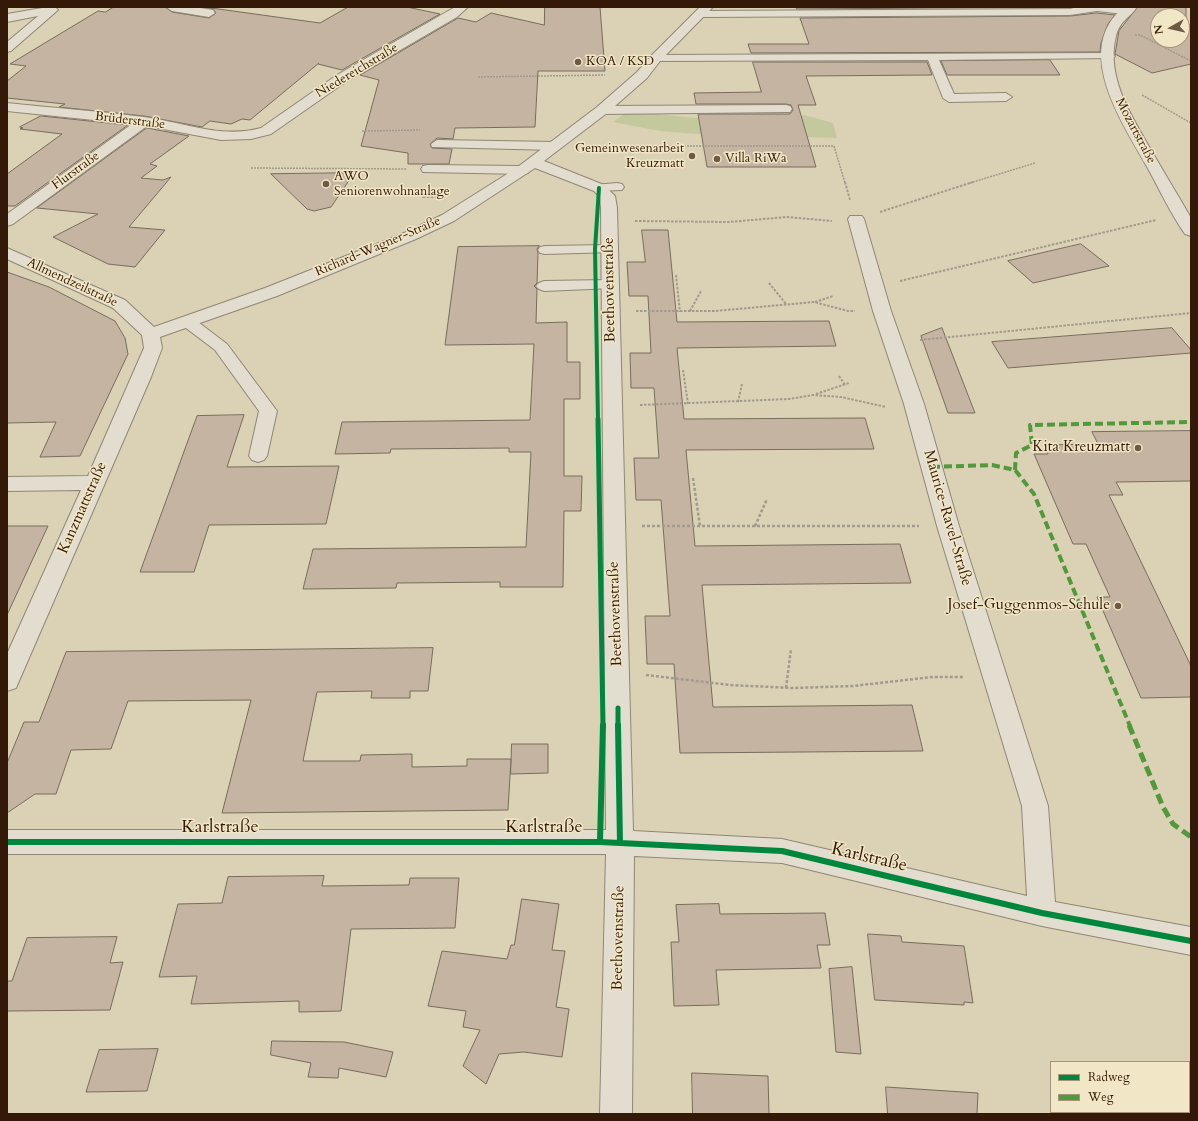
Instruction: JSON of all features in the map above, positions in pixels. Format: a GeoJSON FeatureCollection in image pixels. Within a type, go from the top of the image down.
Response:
{"type":"FeatureCollection","features":[{"type":"Feature","properties":{"kind":"street"},"geometry":{"type":"LineString","coordinates":[[172,7],[209,13]]}},
{"type":"Feature","properties":{"kind":"street","name":"Niedereichstraße"},"geometry":{"type":"LineString","coordinates":[[252,136],[266,131],[342,78],[453,14],[462,7]]}},
{"type":"Feature","properties":{"kind":"street"},"geometry":{"type":"LineString","coordinates":[[7,18],[58,8]]}},
{"type":"Feature","properties":{"kind":"street"},"geometry":{"type":"LineString","coordinates":[[7,48],[58,8]]}},
{"type":"Feature","properties":{"kind":"street","name":"Mozartstraße"},"geometry":{"type":"LineString","coordinates":[[1125,8],[1113,24],[1109,39],[1109,69],[1117,99],[1191,231]]}},
{"type":"Feature","properties":{"kind":"street","name":"Richard-Wagner-Straße"},"geometry":{"type":"LineString","coordinates":[[151,334],[271,292],[410,236],[448,218],[528,166],[602,110],[642,75],[656,58],[704,10]]}},
{"type":"Feature","properties":{"kind":"street","name":"Brüderstraße"},"geometry":{"type":"LineString","coordinates":[[7,107],[145,121],[230,137],[252,136]]}},
{"type":"Feature","properties":{"kind":"street","name":"Flurstraße"},"geometry":{"type":"LineString","coordinates":[[7,221],[145,121]]}},
{"type":"Feature","properties":{"kind":"street","name":"Beethovenstraße"},"geometry":{"type":"LineString","coordinates":[[528,166],[608,187],[620,843],[616,1114]]}},
{"type":"Feature","properties":{"kind":"street","name":"Maurice-Ravel-Straße"},"geometry":{"type":"LineString","coordinates":[[856,220],[882,311],[914,404],[948,526],[1035,806],[1042,913]]}},
{"type":"Feature","properties":{"kind":"street","name":"Allmendzeilstraße"},"geometry":{"type":"LineString","coordinates":[[7,253],[119,304],[151,334]]}},
{"type":"Feature","properties":{"kind":"street","name":"Kanzmattstraße"},"geometry":{"type":"LineString","coordinates":[[7,681],[153,348],[151,334]]}},
{"type":"Feature","properties":{"kind":"street"},"geometry":{"type":"LineString","coordinates":[[7,484],[94,483]]}},
{"type":"Feature","properties":{"kind":"street","name":"Karlstraße"},"geometry":{"type":"LineString","coordinates":[[7,842],[620,843],[782,852],[1042,913],[1191,941]]}},
{"type":"Feature","properties":{"kind":"lane"},"geometry":{"type":"LineString","coordinates":[[704,10],[1070,12],[1080,9],[1125,8]]}},
{"type":"Feature","properties":{"kind":"lane"},"geometry":{"type":"LineString","coordinates":[[656,58],[1109,56]]}},
{"type":"Feature","properties":{"kind":"lane"},"geometry":{"type":"LineString","coordinates":[[932,57],[949,98],[1006,97]]}},
{"type":"Feature","properties":{"kind":"lane"},"geometry":{"type":"LineString","coordinates":[[602,110],[786,109]]}},
{"type":"Feature","properties":{"kind":"lane"},"geometry":{"type":"LineString","coordinates":[[437,144],[555,146]]}},
{"type":"Feature","properties":{"kind":"lane"},"geometry":{"type":"LineString","coordinates":[[428,169],[528,166]]}},
{"type":"Feature","properties":{"kind":"lane"},"geometry":{"type":"LineString","coordinates":[[545,250],[609,249]]}},
{"type":"Feature","properties":{"kind":"lane"},"geometry":{"type":"LineString","coordinates":[[544,286],[609,285]]}},
{"type":"Feature","properties":{"kind":"lane"},"geometry":{"type":"LineString","coordinates":[[188,322],[220,347],[268,411],[258,456]]}},
{"type":"Feature","properties":{"kind":"path"},"geometry":{"type":"LineString","coordinates":[[1111,32],[1140,35],[1191,61]]}},
{"type":"Feature","properties":{"kind":"path"},"geometry":{"type":"LineString","coordinates":[[478,77],[642,75]]}},
{"type":"Feature","properties":{"kind":"path"},"geometry":{"type":"LineString","coordinates":[[1112,79],[1191,123]]}},
{"type":"Feature","properties":{"kind":"path"},"geometry":{"type":"LineString","coordinates":[[555,146],[834,146],[856,220]]}},
{"type":"Feature","properties":{"kind":"path"},"geometry":{"type":"LineString","coordinates":[[609,219],[665,222],[729,222],[787,217],[830,221],[856,220],[1035,162]]}},
{"type":"Feature","properties":{"kind":"path"},"geometry":{"type":"LineString","coordinates":[[251,168],[428,169],[423,197],[439,197]]}},
{"type":"Feature","properties":{"kind":"path"},"geometry":{"type":"LineString","coordinates":[[876,287],[1181,214]]}},
{"type":"Feature","properties":{"kind":"path"},"geometry":{"type":"LineString","coordinates":[[676,275],[680,312]]}},
{"type":"Feature","properties":{"kind":"path"},"geometry":{"type":"LineString","coordinates":[[769,283],[786,304]]}},
{"type":"Feature","properties":{"kind":"path"},"geometry":{"type":"LineString","coordinates":[[690,312],[701,291]]}},
{"type":"Feature","properties":{"kind":"path"},"geometry":{"type":"LineString","coordinates":[[610,311],[690,312],[760,308],[814,302],[833,296]]}},
{"type":"Feature","properties":{"kind":"path"},"geometry":{"type":"LineString","coordinates":[[814,302],[848,311],[882,311]]}},
{"type":"Feature","properties":{"kind":"path"},"geometry":{"type":"LineString","coordinates":[[894,343],[1191,313]]}},
{"type":"Feature","properties":{"kind":"path"},"geometry":{"type":"LineString","coordinates":[[683,370],[688,404]]}},
{"type":"Feature","properties":{"kind":"path"},"geometry":{"type":"LineString","coordinates":[[839,376],[845,385]]}},
{"type":"Feature","properties":{"kind":"path"},"geometry":{"type":"LineString","coordinates":[[612,406],[789,400],[813,395],[849,383]]}},
{"type":"Feature","properties":{"kind":"path"},"geometry":{"type":"LineString","coordinates":[[738,402],[742,384]]}},
{"type":"Feature","properties":{"kind":"path"},"geometry":{"type":"LineString","coordinates":[[813,395],[841,397],[882,407],[914,404]]}},
{"type":"Feature","properties":{"kind":"path"},"geometry":{"type":"LineString","coordinates":[[693,478],[700,526]]}},
{"type":"Feature","properties":{"kind":"path"},"geometry":{"type":"LineString","coordinates":[[755,526],[766,499]]}},
{"type":"Feature","properties":{"kind":"path"},"geometry":{"type":"LineString","coordinates":[[614,526],[948,526]]}},
{"type":"Feature","properties":{"kind":"path"},"geometry":{"type":"LineString","coordinates":[[786,688],[791,649]]}},
{"type":"Feature","properties":{"kind":"path"},"geometry":{"type":"LineString","coordinates":[[618,672],[730,685],[786,688],[853,686],[932,677],[996,678]]}},
{"type":"Feature","properties":{"kind":"green space"},"geometry":{"type":"Polygon","coordinates":[[[648,113],[694,118],[730,115],[763,122],[804,115],[833,123],[837,138],[696,134],[660,131],[613,122],[624,114],[648,113]]]}},
{"type":"Feature","properties":{"kind":"building"},"geometry":{"type":"Polygon","coordinates":[[[114,7],[165,7],[172,12],[209,18],[216,13],[213,9],[204,7],[320,23],[348,7],[407,7],[440,14],[342,70],[318,64],[319,63],[250,120],[242,119],[231,124],[210,121],[202,127],[144,116],[59,107],[65,104],[7,98],[7,81],[26,66],[10,64],[98,11],[105,12],[114,7]]]}},
{"type":"Feature","properties":{"kind":"building"},"geometry":{"type":"Polygon","coordinates":[[[545,7],[600,7],[605,71],[538,71],[535,127],[455,128],[453,139],[437,138],[430,144],[432,148],[452,149],[449,164],[408,164],[408,153],[361,146],[379,80],[360,75],[458,18],[476,22],[491,13],[544,25],[545,7]]]}},
{"type":"Feature","properties":{"kind":"building"},"geometry":{"type":"Polygon","coordinates":[[[796,7],[1072,7],[797,9],[796,7]]]}},
{"type":"Feature","properties":{"kind":"building"},"geometry":{"type":"Polygon","coordinates":[[[1138,7],[1186,7],[1150,8],[1150,48],[1190,48],[1190,25],[1191,64],[1152,73],[1115,54],[1119,31],[1138,7]]]}},
{"type":"Feature","properties":{"kind":"building"},"geometry":{"type":"Polygon","coordinates":[[[1097,13],[1115,15],[1108,24],[1101,43],[1100,52],[751,53],[748,44],[809,44],[800,18],[1070,16],[1097,13]]]}},
{"type":"Feature","properties":{"kind":"building"},"geometry":{"type":"Polygon","coordinates":[[[1050,60],[1060,75],[947,75],[941,61],[1050,60]]]}},
{"type":"Feature","properties":{"kind":"building"},"geometry":{"type":"Polygon","coordinates":[[[753,62],[927,62],[932,75],[806,76],[816,105],[798,105],[816,167],[707,167],[698,114],[790,114],[793,110],[791,105],[786,104],[696,104],[694,93],[761,92],[753,62]]]}},
{"type":"Feature","properties":{"kind":"building"},"geometry":{"type":"Polygon","coordinates":[[[41,116],[128,125],[15,206],[7,206],[7,174],[62,134],[20,129],[23,128],[20,127],[41,116]]]}},
{"type":"Feature","properties":{"kind":"building"},"geometry":{"type":"Polygon","coordinates":[[[147,128],[189,136],[150,164],[157,166],[141,178],[163,180],[171,177],[129,227],[165,230],[135,267],[108,264],[53,237],[98,214],[37,208],[147,128]]]}},
{"type":"Feature","properties":{"kind":"building"},"geometry":{"type":"Polygon","coordinates":[[[354,173],[331,207],[314,211],[307,209],[271,174],[354,173]]]}},
{"type":"Feature","properties":{"kind":"building"},"geometry":{"type":"Polygon","coordinates":[[[642,230],[668,230],[677,322],[829,321],[836,346],[677,348],[684,419],[865,418],[874,449],[686,450],[695,546],[900,544],[911,583],[702,585],[713,707],[912,705],[923,751],[680,753],[674,664],[647,664],[645,616],[670,616],[661,500],[636,500],[634,458],[659,458],[654,388],[631,388],[630,353],[651,353],[648,296],[629,296],[627,262],[645,262],[642,230]]]}},
{"type":"Feature","properties":{"kind":"building"},"geometry":{"type":"Polygon","coordinates":[[[1081,244],[1109,266],[1033,283],[1008,261],[1081,244]]]}},
{"type":"Feature","properties":{"kind":"building"},"geometry":{"type":"Polygon","coordinates":[[[539,246],[537,249],[537,283],[534,286],[537,289],[536,323],[567,322],[567,362],[580,362],[580,399],[564,399],[564,476],[582,476],[581,511],[564,511],[563,587],[500,587],[500,582],[397,583],[396,588],[303,589],[313,549],[526,547],[531,452],[509,452],[509,448],[391,449],[390,453],[335,454],[342,422],[530,420],[534,344],[445,345],[458,247],[539,246]]]}},
{"type":"Feature","properties":{"kind":"building"},"geometry":{"type":"Polygon","coordinates":[[[7,272],[49,287],[115,321],[125,338],[128,354],[80,456],[40,457],[56,422],[7,423],[7,272]]]}},
{"type":"Feature","properties":{"kind":"building"},"geometry":{"type":"Polygon","coordinates":[[[942,328],[975,413],[948,413],[921,336],[942,328]]]}},
{"type":"Feature","properties":{"kind":"building"},"geometry":{"type":"Polygon","coordinates":[[[1172,328],[1191,350],[1191,353],[1008,368],[992,342],[1172,328]]]}},
{"type":"Feature","properties":{"kind":"building"},"geometry":{"type":"Polygon","coordinates":[[[244,415],[227,467],[339,466],[326,524],[209,525],[194,572],[140,572],[197,416],[244,415]]]}},
{"type":"Feature","properties":{"kind":"building"},"geometry":{"type":"Polygon","coordinates":[[[1191,431],[1191,481],[1116,482],[1123,495],[1109,495],[1191,666],[1191,697],[1141,698],[1097,597],[1110,597],[1086,544],[1073,544],[1034,454],[1048,454],[1044,445],[1098,444],[1092,432],[1191,431]]]}},
{"type":"Feature","properties":{"kind":"building"},"geometry":{"type":"Polygon","coordinates":[[[7,526],[48,526],[7,615],[7,526]]]}},
{"type":"Feature","properties":{"kind":"building"},"geometry":{"type":"Polygon","coordinates":[[[433,648],[428,691],[410,691],[410,698],[371,698],[372,691],[317,692],[303,761],[360,761],[361,755],[412,754],[412,767],[467,766],[467,759],[511,759],[508,810],[222,813],[251,700],[128,701],[111,749],[71,750],[56,794],[35,794],[7,813],[7,763],[24,722],[39,722],[66,652],[433,648]]]}},
{"type":"Feature","properties":{"kind":"building"},"geometry":{"type":"Polygon","coordinates":[[[512,744],[548,744],[548,773],[511,774],[512,744]]]}},
{"type":"Feature","properties":{"kind":"building"},"geometry":{"type":"Polygon","coordinates":[[[324,876],[322,886],[409,885],[410,878],[459,878],[455,928],[351,929],[341,1011],[299,1012],[299,1001],[191,1004],[197,976],[159,977],[178,904],[222,903],[228,877],[324,876]]]}},
{"type":"Feature","properties":{"kind":"building"},"geometry":{"type":"Polygon","coordinates":[[[522,899],[559,904],[552,950],[565,951],[556,1007],[569,1009],[562,1057],[524,1052],[499,1054],[486,1084],[463,1066],[480,1030],[463,1027],[466,1011],[428,1006],[442,951],[507,959],[511,945],[514,945],[522,899]]]}},
{"type":"Feature","properties":{"kind":"building"},"geometry":{"type":"Polygon","coordinates":[[[719,904],[720,914],[825,913],[830,945],[817,945],[821,968],[716,970],[719,1005],[674,1006],[671,942],[679,942],[676,905],[719,904]]]}},
{"type":"Feature","properties":{"kind":"building"},"geometry":{"type":"Polygon","coordinates":[[[868,934],[901,936],[902,942],[964,946],[973,1003],[964,1002],[964,1005],[875,1000],[868,934]]]}},
{"type":"Feature","properties":{"kind":"building"},"geometry":{"type":"Polygon","coordinates":[[[117,937],[110,963],[123,962],[110,1010],[7,1011],[7,981],[12,981],[27,938],[117,937]]]}},
{"type":"Feature","properties":{"kind":"building"},"geometry":{"type":"Polygon","coordinates":[[[852,967],[861,1054],[836,1052],[829,969],[852,967]]]}},
{"type":"Feature","properties":{"kind":"building"},"geometry":{"type":"Polygon","coordinates":[[[272,1041],[344,1042],[393,1052],[386,1077],[339,1068],[338,1078],[308,1077],[311,1063],[271,1055],[272,1041]]]}},
{"type":"Feature","properties":{"kind":"building"},"geometry":{"type":"Polygon","coordinates":[[[158,1049],[147,1091],[86,1092],[99,1050],[158,1049]]]}},
{"type":"Feature","properties":{"kind":"building"},"geometry":{"type":"Polygon","coordinates":[[[692,1073],[768,1076],[769,1114],[693,1114],[692,1073]]]}},
{"type":"Feature","properties":{"kind":"building"},"geometry":{"type":"Polygon","coordinates":[[[886,1087],[978,1093],[977,1114],[888,1114],[886,1087]]]}},
{"type":"Feature","properties":{"kind":"marked path"},"geometry":{"type":"LineString","coordinates":[[1015,470],[1016,453],[1032,445],[1030,425],[1191,422]]}},
{"type":"Feature","properties":{"kind":"marked path"},"geometry":{"type":"LineString","coordinates":[[932,467],[992,465],[1015,470],[1034,494],[1163,807],[1173,824],[1191,837]]}},
{"type":"Feature","properties":{"kind":"cycle path"},"geometry":{"type":"LineString","coordinates":[[599,188],[595,249],[603,709],[600,842]]}},
{"type":"Feature","properties":{"kind":"cycle path"},"geometry":{"type":"LineString","coordinates":[[618,708],[620,843]]}},
{"type":"Feature","properties":{"kind":"cycle path"},"geometry":{"type":"LineString","coordinates":[[7,842],[600,842],[782,851],[1042,913],[1191,941]]}},
{"type":"Feature","properties":{"kind":"place","name":"KOA / KSD"},"geometry":{"type":"Point","coordinates":[578,62]}},
{"type":"Feature","properties":{"kind":"place","name":"Gemeinwesenarbeit Kreuzmatt"},"geometry":{"type":"Point","coordinates":[692,156]}},
{"type":"Feature","properties":{"kind":"place","name":"Villa RiWa"},"geometry":{"type":"Point","coordinates":[717,159]}},
{"type":"Feature","properties":{"kind":"place","name":"AWO Seniorenwohnanlage"},"geometry":{"type":"Point","coordinates":[326,184]}},
{"type":"Feature","properties":{"kind":"place","name":"Kita Kreuzmatt"},"geometry":{"type":"Point","coordinates":[1138,448]}},
{"type":"Feature","properties":{"kind":"place","name":"Josef-Guggenmos-Schule"},"geometry":{"type":"Point","coordinates":[1118,606]}}]}
